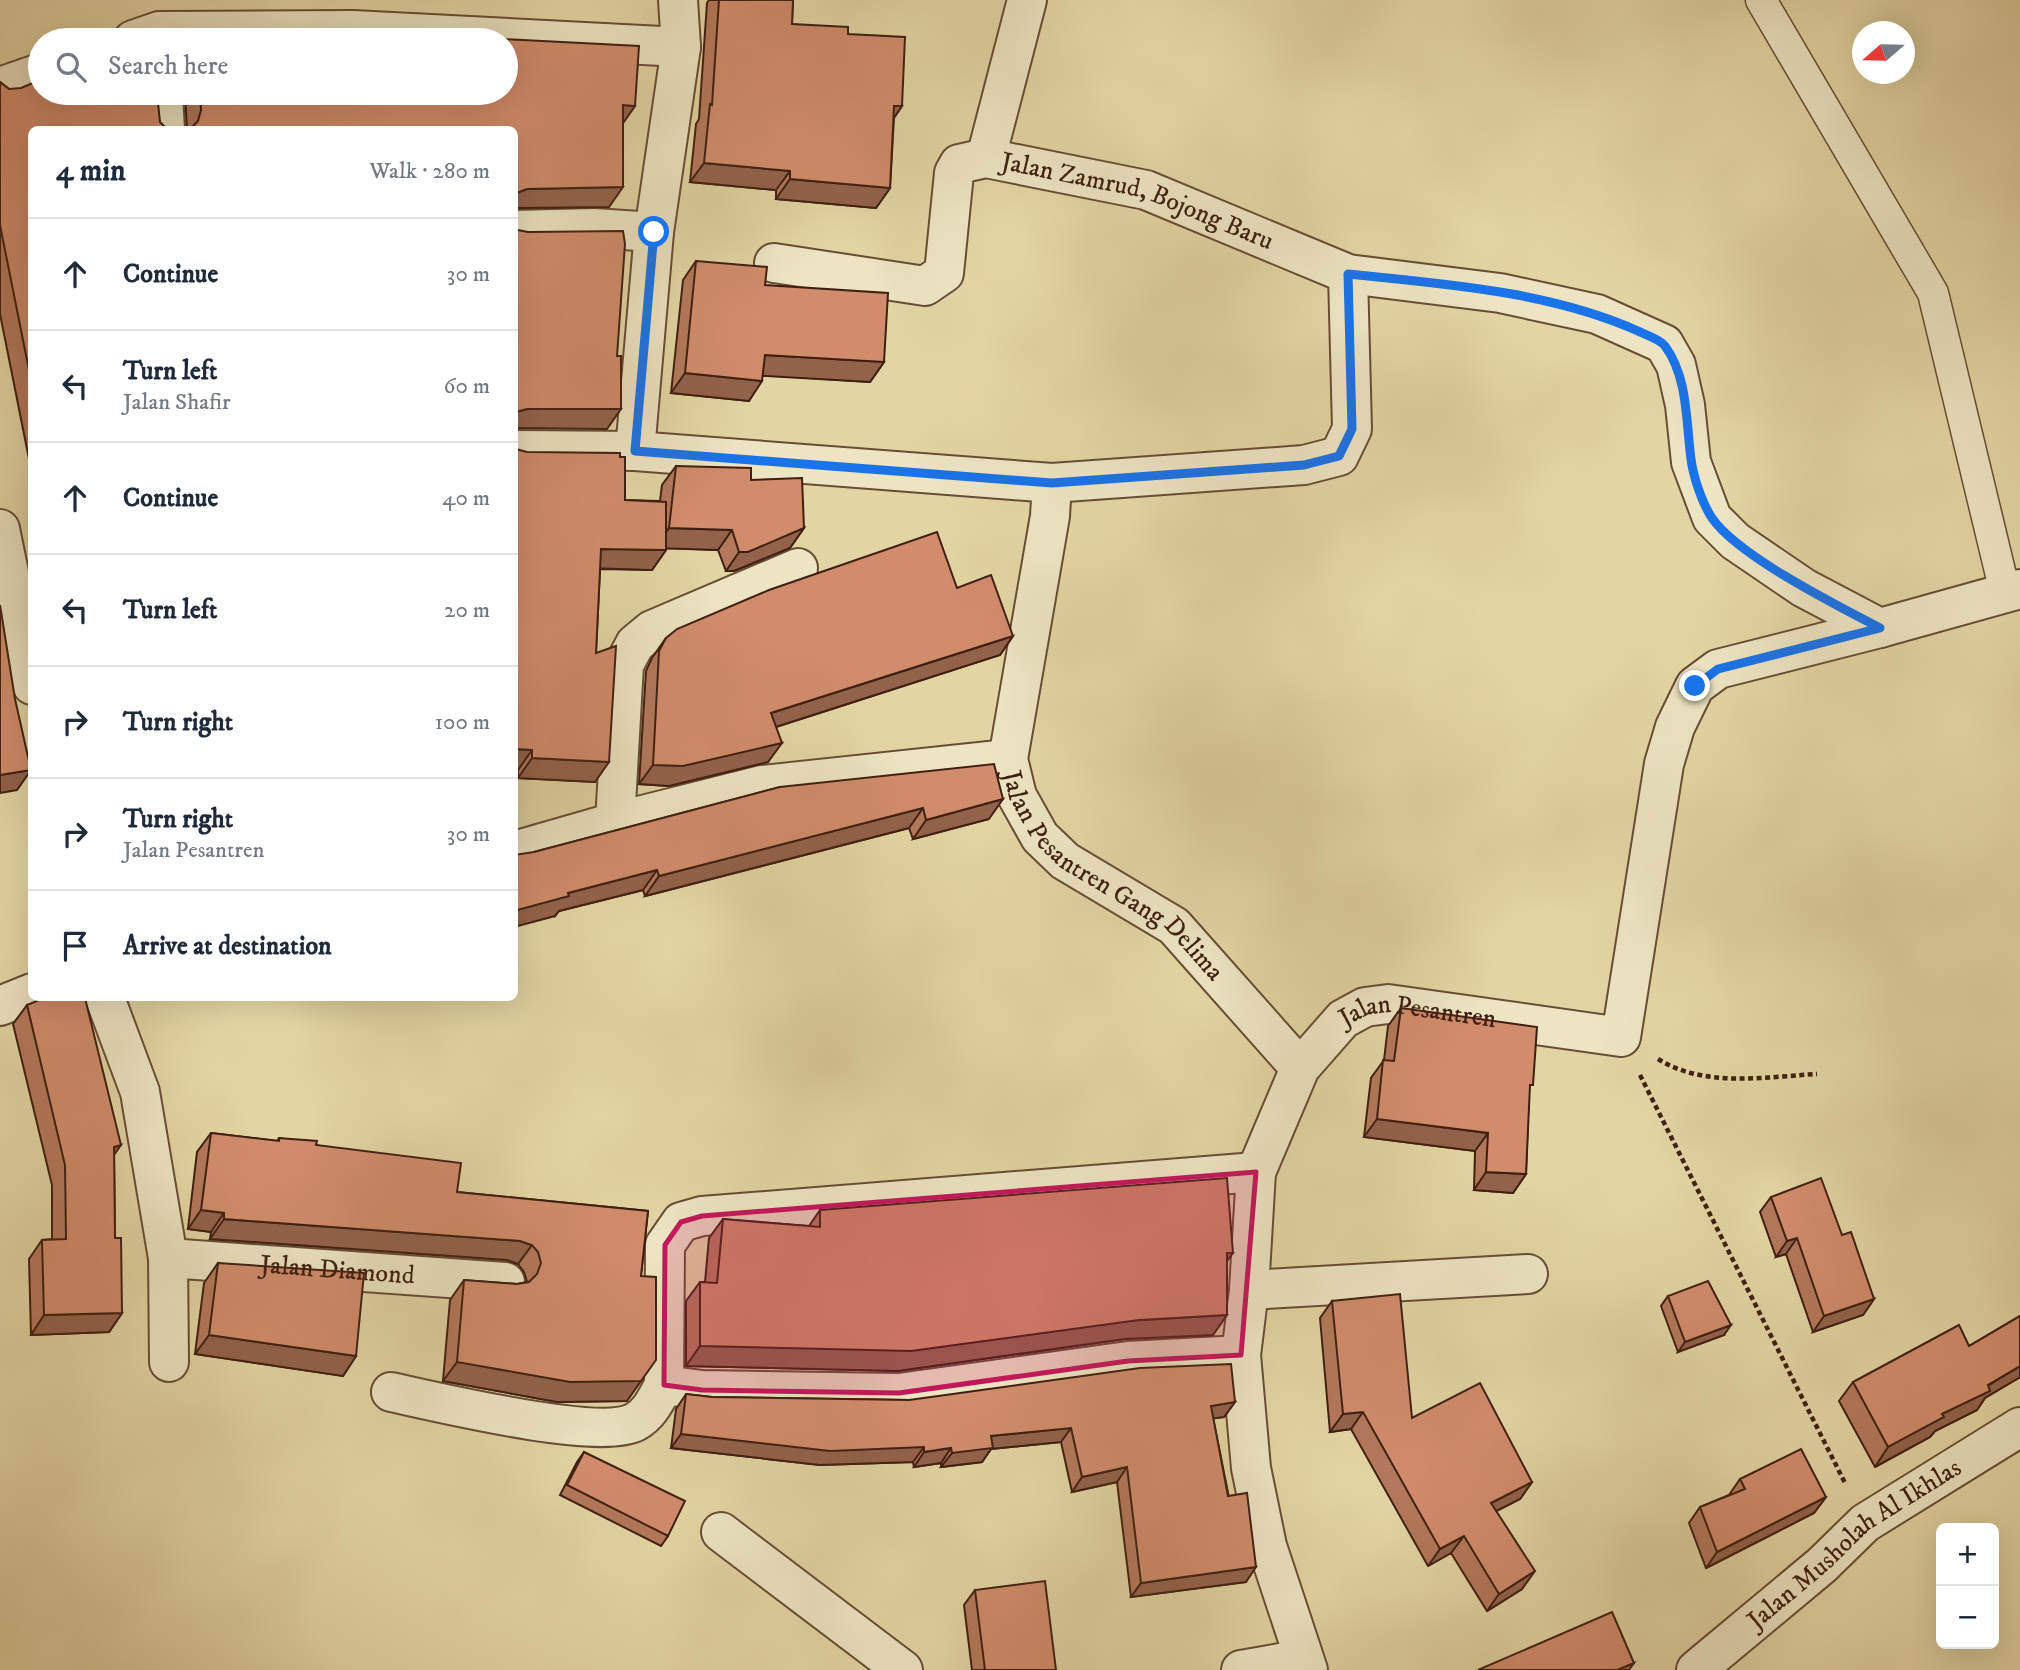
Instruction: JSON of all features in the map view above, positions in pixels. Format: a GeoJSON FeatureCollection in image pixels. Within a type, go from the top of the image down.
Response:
{"type":"FeatureCollection","features":[{"type":"Feature","properties":{"kind":"street"},"geometry":{"type":"LineString","coordinates":[[635,451],[654,232],[681,47],[678,0]]}},
{"type":"Feature","properties":{"kind":"street"},"geometry":{"type":"LineString","coordinates":[[986,158],[1027,0]]}},
{"type":"Feature","properties":{"kind":"street"},"geometry":{"type":"LineString","coordinates":[[152,28],[351,15],[485,28]]}},
{"type":"Feature","properties":{"kind":"street"},"geometry":{"type":"LineString","coordinates":[[518,31],[681,47]]}},
{"type":"Feature","properties":{"kind":"street"},"geometry":{"type":"LineString","coordinates":[[0,87],[28,77]]}},
{"type":"Feature","properties":{"kind":"street"},"geometry":{"type":"LineString","coordinates":[[164,105],[165,126]]}},
{"type":"Feature","properties":{"kind":"street","name":"Jalan Zamrud, Bojong Baru"},"geometry":{"type":"LineString","coordinates":[[774,263],[925,286],[936,281],[944,272],[954,173],[959,164],[986,158],[1146,190],[1348,274],[1500,293],[1597,314],[1664,344],[1676,365],[1685,405],[1691,462],[1712,519],[1735,541],[1804,587],[1880,628]]}},
{"type":"Feature","properties":{"kind":"street"},"geometry":{"type":"LineString","coordinates":[[518,230],[654,232]]}},
{"type":"Feature","properties":{"kind":"street"},"geometry":{"type":"LineString","coordinates":[[518,450],[635,451],[1052,483],[1304,465],[1339,456],[1352,429],[1348,274]]}},
{"type":"Feature","properties":{"kind":"street","name":"Jalan Pesantren Gang Delima"},"geometry":{"type":"LineString","coordinates":[[1052,483],[1050,516],[1008,759],[1017,796],[1040,837],[1065,861],[1174,926],[1300,1068]]}},
{"type":"Feature","properties":{"kind":"street"},"geometry":{"type":"LineString","coordinates":[[0,529],[28,666]]}},
{"type":"Feature","properties":{"kind":"street"},"geometry":{"type":"LineString","coordinates":[[615,822],[624,665],[635,644],[653,630],[798,568]]}},
{"type":"Feature","properties":{"kind":"street"},"geometry":{"type":"LineString","coordinates":[[1621,1037],[1664,764],[1675,727],[1695,686],[1718,669],[1880,628],[2013,590]]}},
{"type":"Feature","properties":{"kind":"street"},"geometry":{"type":"LineString","coordinates":[[518,850],[762,785],[1008,759]]}},
{"type":"Feature","properties":{"kind":"street"},"geometry":{"type":"LineString","coordinates":[[0,1006],[28,995]]}},
{"type":"Feature","properties":{"kind":"street"},"geometry":{"type":"LineString","coordinates":[[106,1001],[140,1092],[168,1258],[169,1362]]}},
{"type":"Feature","properties":{"kind":"street","name":"Jalan Pesantren"},"geometry":{"type":"LineString","coordinates":[[1305,1665],[1267,1546],[1251,1468],[1241,1355],[1249,1290],[1256,1172],[1300,1068],[1343,1019],[1365,1007],[1388,1004],[1621,1037]]}},
{"type":"Feature","properties":{"kind":"street"},"geometry":{"type":"LineString","coordinates":[[391,1392],[512,1417],[596,1427],[621,1427],[649,1412],[664,1385],[665,1245],[681,1222],[702,1216],[1256,1172]]}},
{"type":"Feature","properties":{"kind":"street","name":"Jalan Diamond"},"geometry":{"type":"LineString","coordinates":[[168,1258],[505,1282]]}},
{"type":"Feature","properties":{"kind":"street"},"geometry":{"type":"LineString","coordinates":[[1249,1290],[1528,1274]]}},
{"type":"Feature","properties":{"kind":"street"},"geometry":{"type":"LineString","coordinates":[[664,1385],[702,1391],[898,1393],[1128,1361],[1241,1355]]}},
{"type":"Feature","properties":{"kind":"street","name":"Jalan Musholah Al Ikhlas"},"geometry":{"type":"LineString","coordinates":[[1696,1670],[1822,1565],[1865,1523],[2020,1427]]}},
{"type":"Feature","properties":{"kind":"street"},"geometry":{"type":"LineString","coordinates":[[722,1532],[902,1670]]}},
{"type":"Feature","properties":{"kind":"street"},"geometry":{"type":"LineString","coordinates":[[1241,1670],[1305,1665]]}},
{"type":"Feature","properties":{"kind":"lane"},"geometry":{"type":"LineString","coordinates":[[1761,0],[1933,293],[2013,590]]}},
{"type":"Feature","properties":{"kind":"path"},"geometry":{"type":"LineString","coordinates":[[1621,1037],[1670,1067],[1722,1079],[1817,1074]]}},
{"type":"Feature","properties":{"kind":"path"},"geometry":{"type":"LineString","coordinates":[[1621,1037],[1865,1523]]}},
{"type":"Feature","properties":{"kind":"highlighted area"},"geometry":{"type":"Polygon","coordinates":[[[1256,1172],[1241,1355],[1128,1361],[899,1393],[702,1390],[664,1385],[665,1245],[681,1222],[702,1216],[1256,1172]]]}},
{"type":"Feature","properties":{"kind":"building"},"geometry":{"type":"Polygon","coordinates":[[[719,0],[793,0],[792,24],[848,27],[848,34],[905,37],[902,106],[894,106],[890,188],[790,179],[790,171],[704,163],[710,104],[712,105],[719,0]]]}},
{"type":"Feature","properties":{"kind":"building"},"geometry":{"type":"Polygon","coordinates":[[[518,40],[639,46],[635,106],[623,105],[623,187],[527,189],[518,192],[518,126],[193,126],[198,121],[201,105],[518,105],[518,40]]]}},
{"type":"Feature","properties":{"kind":"building"},"geometry":{"type":"Polygon","coordinates":[[[0,82],[9,89],[28,85],[28,105],[158,105],[160,122],[164,126],[28,126],[28,365],[0,225],[0,82]]]}},
{"type":"Feature","properties":{"kind":"building"},"geometry":{"type":"Polygon","coordinates":[[[518,230],[623,231],[625,244],[617,356],[621,356],[621,409],[527,409],[518,411],[518,230]]]}},
{"type":"Feature","properties":{"kind":"building"},"geometry":{"type":"Polygon","coordinates":[[[696,261],[767,267],[765,285],[888,293],[884,362],[765,355],[762,381],[685,373],[696,261]]]}},
{"type":"Feature","properties":{"kind":"building"},"geometry":{"type":"Polygon","coordinates":[[[518,450],[527,452],[620,453],[620,457],[625,457],[625,500],[666,502],[666,550],[601,549],[596,653],[616,646],[609,762],[532,758],[532,750],[518,749],[518,450]]]}},
{"type":"Feature","properties":{"kind":"building"},"geometry":{"type":"Polygon","coordinates":[[[676,466],[751,468],[751,480],[802,478],[804,528],[748,552],[739,552],[732,530],[669,528],[676,466]]]}},
{"type":"Feature","properties":{"kind":"building"},"geometry":{"type":"Polygon","coordinates":[[[937,532],[957,588],[991,575],[1013,636],[771,713],[782,743],[683,766],[653,765],[659,651],[666,638],[677,629],[769,590],[937,532]]]}},
{"type":"Feature","properties":{"kind":"building"},"geometry":{"type":"Polygon","coordinates":[[[0,605],[15,699],[28,757],[28,770],[0,775],[0,605]]]}},
{"type":"Feature","properties":{"kind":"building"},"geometry":{"type":"Polygon","coordinates":[[[994,764],[1003,799],[926,820],[923,808],[659,876],[657,870],[568,893],[569,896],[518,910],[518,854],[780,787],[994,764]]]}},
{"type":"Feature","properties":{"kind":"building"},"geometry":{"type":"Polygon","coordinates":[[[37,1001],[86,1001],[121,1145],[114,1147],[115,1238],[121,1238],[122,1313],[44,1315],[42,1240],[66,1239],[65,1165],[27,1005],[37,1001]]]}},
{"type":"Feature","properties":{"kind":"building"},"geometry":{"type":"Polygon","coordinates":[[[1401,1008],[1537,1027],[1533,1085],[1530,1085],[1526,1174],[1486,1172],[1488,1133],[1377,1119],[1383,1060],[1394,1061],[1401,1008]]]}},
{"type":"Feature","properties":{"kind":"building"},"geometry":{"type":"Polygon","coordinates":[[[211,1133],[279,1141],[279,1138],[317,1141],[316,1145],[461,1163],[457,1192],[648,1211],[641,1276],[656,1277],[656,1360],[641,1381],[570,1382],[457,1362],[464,1280],[517,1284],[529,1282],[537,1274],[541,1263],[538,1252],[532,1245],[520,1241],[224,1219],[224,1213],[201,1210],[211,1133]]]}},
{"type":"Feature","properties":{"kind":"building"},"geometry":{"type":"Polygon","coordinates":[[[1227,1178],[1233,1253],[1227,1253],[1227,1315],[1139,1320],[911,1351],[700,1346],[700,1282],[717,1283],[723,1219],[820,1227],[820,1210],[1227,1178]]]}},
{"type":"Feature","properties":{"kind":"building"},"geometry":{"type":"Polygon","coordinates":[[[1821,1178],[1842,1235],[1851,1232],[1874,1299],[1824,1316],[1797,1238],[1787,1241],[1771,1197],[1821,1178]]]}},
{"type":"Feature","properties":{"kind":"building"},"geometry":{"type":"Polygon","coordinates":[[[218,1263],[364,1273],[356,1356],[209,1335],[218,1263]]]}},
{"type":"Feature","properties":{"kind":"building"},"geometry":{"type":"Polygon","coordinates":[[[1708,1281],[1731,1325],[1685,1342],[1668,1296],[1708,1281]]]}},
{"type":"Feature","properties":{"kind":"building"},"geometry":{"type":"Polygon","coordinates":[[[1400,1294],[1412,1418],[1480,1383],[1532,1482],[1491,1503],[1535,1571],[1499,1594],[1464,1536],[1440,1549],[1363,1412],[1343,1414],[1332,1301],[1400,1294]]]}},
{"type":"Feature","properties":{"kind":"building"},"geometry":{"type":"Polygon","coordinates":[[[2020,1316],[2020,1366],[1988,1385],[1990,1391],[1942,1414],[1944,1417],[1888,1447],[1853,1382],[1959,1325],[1969,1346],[2020,1316]]]}},
{"type":"Feature","properties":{"kind":"building"},"geometry":{"type":"Polygon","coordinates":[[[1231,1364],[1235,1402],[1211,1406],[1228,1496],[1247,1493],[1256,1567],[1141,1583],[1127,1467],[1082,1477],[1071,1428],[991,1436],[993,1448],[952,1453],[951,1448],[924,1452],[924,1447],[830,1451],[681,1434],[686,1394],[712,1397],[909,1400],[1140,1368],[1231,1364]]]}},
{"type":"Feature","properties":{"kind":"building"},"geometry":{"type":"Polygon","coordinates":[[[1801,1449],[1826,1497],[1717,1552],[1700,1507],[1745,1489],[1740,1479],[1801,1449]]]}},
{"type":"Feature","properties":{"kind":"building"},"geometry":{"type":"Polygon","coordinates":[[[584,1452],[685,1501],[668,1536],[567,1485],[584,1452]]]}},
{"type":"Feature","properties":{"kind":"building"},"geometry":{"type":"Polygon","coordinates":[[[1045,1581],[1056,1670],[985,1670],[975,1590],[1045,1581]]]}},
{"type":"Feature","properties":{"kind":"building"},"geometry":{"type":"Polygon","coordinates":[[[1612,1612],[1634,1663],[1617,1670],[1478,1670],[1612,1612]]]}},
{"type":"Feature","properties":{"kind":"route"},"geometry":{"type":"LineString","coordinates":[[654,232],[635,451],[1052,483],[1304,465],[1339,456],[1352,429],[1348,274],[1500,293],[1597,314],[1635,330],[1664,344],[1676,365],[1685,405],[1691,462],[1712,519],[1735,541],[1804,587],[1880,628],[1718,669],[1695,686]]}}]}
